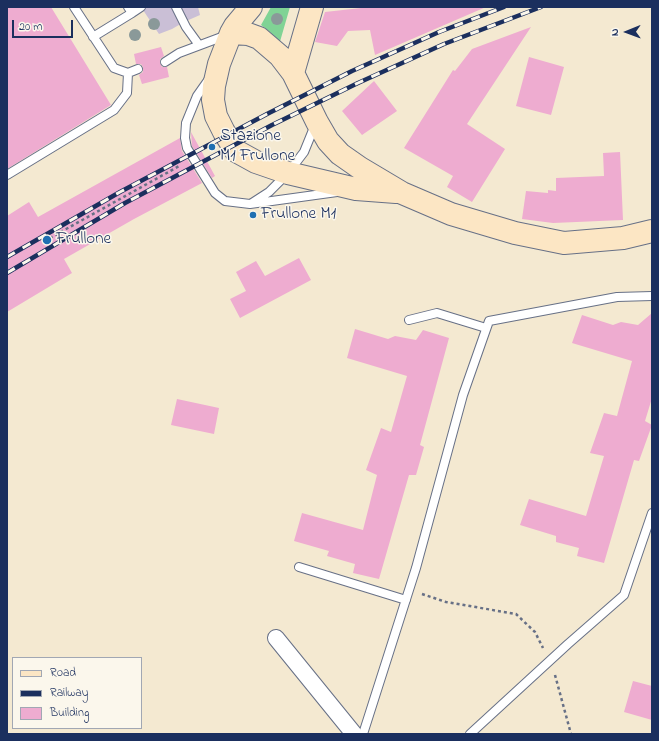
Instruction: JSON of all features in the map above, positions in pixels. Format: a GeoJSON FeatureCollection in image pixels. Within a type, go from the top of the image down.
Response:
{"type":"FeatureCollection","features":[{"type":"Feature","properties":{"kind":"main road"},"geometry":{"type":"LineString","coordinates":[[251,7],[231,33],[219,64],[214,86],[213,100],[216,116],[236,151],[256,162],[288,173],[356,189],[399,192]]}},
{"type":"Feature","properties":{"kind":"main road"},"geometry":{"type":"LineString","coordinates":[[293,73],[312,7]]}},
{"type":"Feature","properties":{"kind":"main road"},"geometry":{"type":"LineString","coordinates":[[231,33],[248,34],[259,38],[280,56],[293,73],[328,141],[340,154],[399,192],[451,214],[515,233],[564,243],[623,238],[652,231]]}},
{"type":"Feature","properties":{"kind":"street"},"geometry":{"type":"LineString","coordinates":[[276,638],[354,734]]}},
{"type":"Feature","properties":{"kind":"lane"},"geometry":{"type":"LineString","coordinates":[[74,7],[114,68],[128,73],[138,69]]}},
{"type":"Feature","properties":{"kind":"lane"},"geometry":{"type":"LineString","coordinates":[[93,37],[130,10],[141,7]]}},
{"type":"Feature","properties":{"kind":"lane"},"geometry":{"type":"LineString","coordinates":[[176,7],[186,27],[199,45]]}},
{"type":"Feature","properties":{"kind":"lane"},"geometry":{"type":"LineString","coordinates":[[165,62],[179,53],[231,33]]}},
{"type":"Feature","properties":{"kind":"lane"},"geometry":{"type":"LineString","coordinates":[[219,64],[197,96],[186,123],[185,138],[187,148],[215,193],[225,201],[250,204],[356,189]]}},
{"type":"Feature","properties":{"kind":"lane"},"geometry":{"type":"LineString","coordinates":[[7,175],[114,110],[127,93],[128,73]]}},
{"type":"Feature","properties":{"kind":"lane"},"geometry":{"type":"LineString","coordinates":[[250,204],[268,192],[288,173],[304,152],[317,122]]}},
{"type":"Feature","properties":{"kind":"lane"},"geometry":{"type":"LineString","coordinates":[[363,734],[416,568],[463,395],[489,321],[530,312],[617,297],[652,296]]}},
{"type":"Feature","properties":{"kind":"lane"},"geometry":{"type":"LineString","coordinates":[[409,320],[437,313],[486,328]]}},
{"type":"Feature","properties":{"kind":"lane"},"geometry":{"type":"LineString","coordinates":[[470,734],[624,595],[652,513]]}},
{"type":"Feature","properties":{"kind":"lane"},"geometry":{"type":"LineString","coordinates":[[299,567],[406,600]]}},
{"type":"Feature","properties":{"kind":"path"},"geometry":{"type":"LineString","coordinates":[[50,238],[193,159]]}},
{"type":"Feature","properties":{"kind":"path"},"geometry":{"type":"LineString","coordinates":[[409,590],[446,602],[516,614],[535,632],[550,661],[571,734]]}},
{"type":"Feature","properties":{"kind":"shaded area"},"geometry":{"type":"Polygon","coordinates":[[[141,7],[198,7],[200,15],[159,34],[141,7]]]}},
{"type":"Feature","properties":{"kind":"green space"},"geometry":{"type":"Polygon","coordinates":[[[271,7],[290,7],[279,45],[270,32],[261,25],[271,7]]]}},
{"type":"Feature","properties":{"kind":"building"},"geometry":{"type":"Polygon","coordinates":[[[7,7],[51,7],[111,105],[7,169],[7,7]]]}},
{"type":"Feature","properties":{"kind":"building"},"geometry":{"type":"Polygon","coordinates":[[[370,7],[486,7],[375,55],[370,30],[348,31],[337,46],[315,42],[325,12],[370,7]]]}},
{"type":"Feature","properties":{"kind":"building"},"geometry":{"type":"Polygon","coordinates":[[[531,27],[467,124],[505,149],[472,202],[447,187],[453,176],[404,148],[453,70],[455,71],[472,49],[531,27]]]}},
{"type":"Feature","properties":{"kind":"building"},"geometry":{"type":"Polygon","coordinates":[[[161,47],[164,56],[160,59],[160,63],[162,67],[167,67],[169,77],[142,84],[139,75],[143,72],[143,67],[141,64],[136,64],[134,54],[161,47]]]}},
{"type":"Feature","properties":{"kind":"building"},"geometry":{"type":"Polygon","coordinates":[[[529,57],[564,67],[551,115],[516,106],[529,57]]]}},
{"type":"Feature","properties":{"kind":"building"},"geometry":{"type":"Polygon","coordinates":[[[374,81],[397,111],[362,135],[342,111],[374,81]]]}},
{"type":"Feature","properties":{"kind":"building"},"geometry":{"type":"Polygon","coordinates":[[[191,132],[215,176],[212,178],[192,146],[191,132]]]}},
{"type":"Feature","properties":{"kind":"building"},"geometry":{"type":"Polygon","coordinates":[[[180,138],[182,151],[202,183],[134,219],[64,259],[72,273],[7,312],[7,216],[29,202],[38,217],[180,138]]]}},
{"type":"Feature","properties":{"kind":"building"},"geometry":{"type":"Polygon","coordinates":[[[620,152],[623,220],[553,223],[522,219],[526,191],[548,193],[548,190],[556,191],[556,178],[604,176],[603,153],[620,152]]]}},
{"type":"Feature","properties":{"kind":"building"},"geometry":{"type":"Polygon","coordinates":[[[299,258],[311,280],[240,318],[230,299],[246,291],[236,272],[256,261],[265,276],[299,258]]]}},
{"type":"Feature","properties":{"kind":"building"},"geometry":{"type":"Polygon","coordinates":[[[652,313],[652,398],[645,421],[652,425],[639,461],[634,460],[604,563],[577,556],[579,548],[556,542],[556,536],[520,525],[529,499],[586,516],[604,456],[590,453],[604,413],[617,416],[632,361],[572,343],[582,315],[613,325],[621,322],[638,325],[652,313]]]}},
{"type":"Feature","properties":{"kind":"building"},"geometry":{"type":"Polygon","coordinates":[[[355,329],[388,339],[395,336],[416,340],[423,330],[449,338],[420,445],[424,447],[416,475],[409,475],[379,579],[353,573],[355,564],[327,556],[329,551],[294,541],[302,513],[363,530],[377,475],[366,470],[381,428],[391,432],[407,376],[347,358],[355,329]]]}},
{"type":"Feature","properties":{"kind":"building"},"geometry":{"type":"Polygon","coordinates":[[[177,399],[219,408],[214,434],[171,425],[177,399]]]}},
{"type":"Feature","properties":{"kind":"building"},"geometry":{"type":"Polygon","coordinates":[[[633,681],[652,686],[652,720],[624,712],[633,681]]]}},
{"type":"Feature","properties":{"kind":"railway"},"geometry":{"type":"LineString","coordinates":[[7,257],[120,192],[352,71],[439,32],[504,7]]}},
{"type":"Feature","properties":{"kind":"railway"},"geometry":{"type":"LineString","coordinates":[[7,273],[125,203],[272,125],[358,83],[444,44],[541,7]]}},
{"type":"Feature","properties":{"kind":"place","name":"Stazione M1 Frullone"},"geometry":{"type":"Point","coordinates":[212,147]}},
{"type":"Feature","properties":{"kind":"place","name":"Frullone M1"},"geometry":{"type":"Point","coordinates":[253,215]}},
{"type":"Feature","properties":{"kind":"place","name":"Frullone"},"geometry":{"type":"Point","coordinates":[47,240]}}]}
